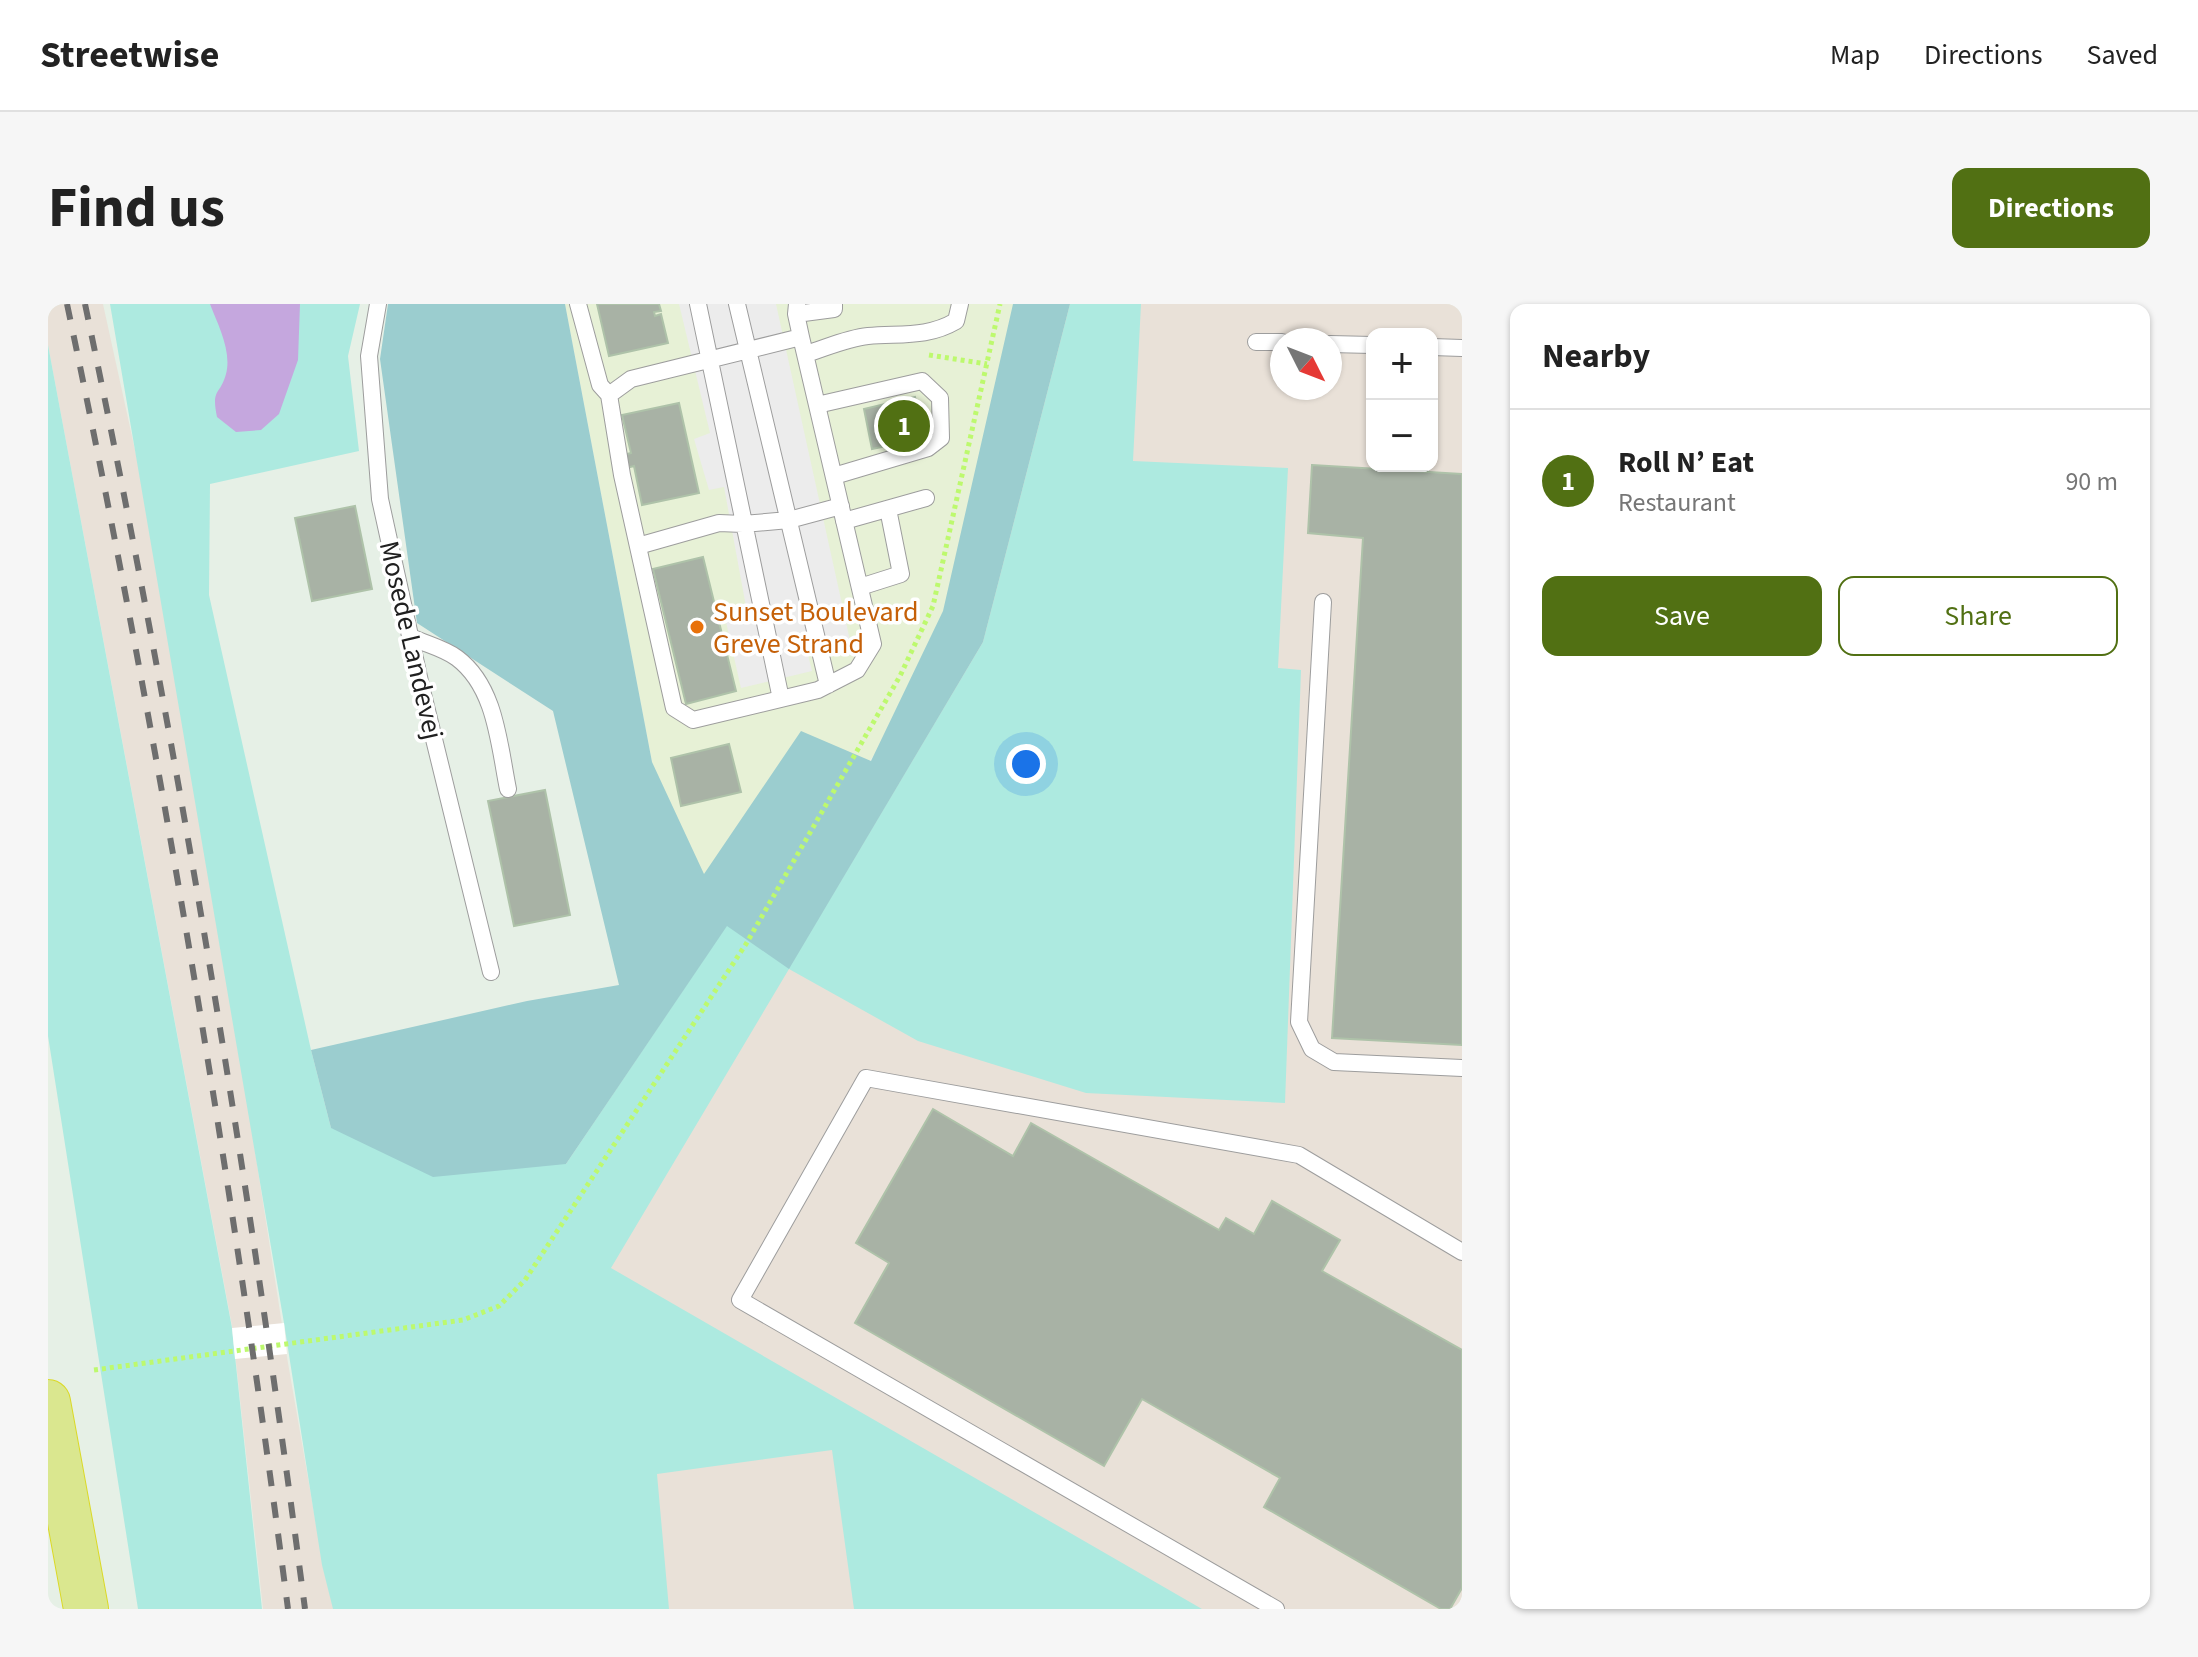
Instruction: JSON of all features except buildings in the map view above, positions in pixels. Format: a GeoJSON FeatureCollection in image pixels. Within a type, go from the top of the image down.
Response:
{"type":"FeatureCollection","features":[{"type":"Feature","properties":{"kind":"highway"},"geometry":{"type":"LineString","coordinates":[[48,1402],[86,1609]]}},
{"type":"Feature","properties":{"kind":"lane","name":"Mosede Landevej"},"geometry":{"type":"LineString","coordinates":[[378,304],[369,356],[380,499],[491,972]]}},
{"type":"Feature","properties":{"kind":"lane"},"geometry":{"type":"LineString","coordinates":[[578,304],[600,385],[609,395],[622,475],[674,708],[693,720],[818,690],[857,670],[873,644],[797,309],[834,309],[834,304]]}},
{"type":"Feature","properties":{"kind":"lane"},"geometry":{"type":"LineString","coordinates":[[698,304],[781,699]]}},
{"type":"Feature","properties":{"kind":"lane"},"geometry":{"type":"LineString","coordinates":[[737,304],[828,685]]}},
{"type":"Feature","properties":{"kind":"lane"},"geometry":{"type":"LineString","coordinates":[[806,354],[866,336],[940,330],[956,321],[960,304]]}},
{"type":"Feature","properties":{"kind":"lane"},"geometry":{"type":"LineString","coordinates":[[609,395],[631,379],[801,337]]}},
{"type":"Feature","properties":{"kind":"lane"},"geometry":{"type":"LineString","coordinates":[[1256,342],[1270,342]]}},
{"type":"Feature","properties":{"kind":"lane"},"geometry":{"type":"LineString","coordinates":[[1342,344],[1366,345]]}},
{"type":"Feature","properties":{"kind":"lane"},"geometry":{"type":"LineString","coordinates":[[1438,347],[1462,348]]}},
{"type":"Feature","properties":{"kind":"lane"},"geometry":{"type":"LineString","coordinates":[[817,405],[922,381],[940,398],[941,438],[928,448],[834,476]]}},
{"type":"Feature","properties":{"kind":"lane"},"geometry":{"type":"LineString","coordinates":[[638,546],[719,523],[743,524],[888,509],[926,498]]}},
{"type":"Feature","properties":{"kind":"lane"},"geometry":{"type":"LineString","coordinates":[[860,587],[901,574],[888,509]]}},
{"type":"Feature","properties":{"kind":"lane"},"geometry":{"type":"LineString","coordinates":[[1323,602],[1299,1022],[1312,1049],[1334,1062],[1462,1068]]}},
{"type":"Feature","properties":{"kind":"lane"},"geometry":{"type":"LineString","coordinates":[[411,637],[455,656],[471,671],[487,698],[508,789]]}},
{"type":"Feature","properties":{"kind":"lane"},"geometry":{"type":"LineString","coordinates":[[1276,1609],[740,1300],[866,1078],[1299,1155],[1462,1252]]}},
{"type":"Feature","properties":{"kind":"path"},"geometry":{"type":"LineString","coordinates":[[94,1370],[463,1320],[499,1306],[525,1280],[746,944],[900,676],[933,606],[1000,304]]}},
{"type":"Feature","properties":{"kind":"path"},"geometry":{"type":"LineString","coordinates":[[915,353],[987,364]]}},
{"type":"Feature","properties":{"kind":"shaded area"},"geometry":{"type":"Polygon","coordinates":[[[48,304],[103,304],[153,532],[323,1564],[983,642],[1070,304],[1462,304],[1462,1609],[263,1609],[232,1326],[48,345],[48,304]]]}},
{"type":"Feature","properties":{"kind":"shaded area"},"geometry":{"type":"Polygon","coordinates":[[[110,304],[360,304],[348,356],[359,451],[210,484],[209,595],[311,1050],[331,1128],[566,1164],[727,925],[789,968],[983,642],[1070,304],[1141,304],[1133,461],[1288,468],[1278,668],[1301,670],[1285,1103],[1086,1093],[918,1041],[789,969],[611,1268],[1202,1609],[854,1609],[832,1450],[657,1474],[669,1609],[333,1609],[322,1565],[284,1323],[110,304]]]}},
{"type":"Feature","properties":{"kind":"shaded area"},"geometry":{"type":"Polygon","coordinates":[[[210,304],[300,304],[298,360],[279,414],[261,430],[236,432],[217,417],[216,396],[226,374],[227,356],[210,304]]]}},
{"type":"Feature","properties":{"kind":"shaded area"},"geometry":{"type":"Polygon","coordinates":[[[388,304],[565,304],[652,762],[704,874],[801,731],[871,761],[943,611],[1013,304],[1070,304],[983,642],[789,969],[727,926],[566,1164],[433,1177],[331,1128],[311,1050],[527,1001],[619,985],[553,711],[417,623],[380,359],[388,304]]]}},
{"type":"Feature","properties":{"kind":"shaded area"},"geometry":{"type":"Polygon","coordinates":[[[565,304],[1070,304],[983,642],[709,927],[652,762],[565,304]]]}},
{"type":"Feature","properties":{"kind":"shaded area"},"geometry":{"type":"Polygon","coordinates":[[[679,304],[776,304],[851,645],[808,655],[812,671],[741,688],[726,622],[747,612],[724,487],[709,490],[694,439],[710,433],[679,304]]]}},
{"type":"Feature","properties":{"kind":"shaded area"},"geometry":{"type":"Polygon","coordinates":[[[48,345],[232,1328],[262,1609],[138,1609],[48,1036],[48,345]]]}},
{"type":"Feature","properties":{"kind":"pier"},"geometry":{"type":"Polygon","coordinates":[[[284,1323],[287,1354],[235,1359],[232,1328],[284,1323]]]}},
{"type":"Feature","properties":{"kind":"railway"},"geometry":{"type":"LineString","coordinates":[[67,304],[132,629],[190,954],[242,1281],[288,1609]]}},
{"type":"Feature","properties":{"kind":"railway"},"geometry":{"type":"LineString","coordinates":[[85,304],[150,629],[208,954],[259,1281],[305,1609]]}},
{"type":"Feature","properties":{"kind":"place","name":"Roll N’ Eat"},"geometry":{"type":"Point","coordinates":[904,426]}},
{"type":"Feature","properties":{"kind":"place","name":"Sunset Boulevard Greve Strand"},"geometry":{"type":"Point","coordinates":[697,627]}}]}
